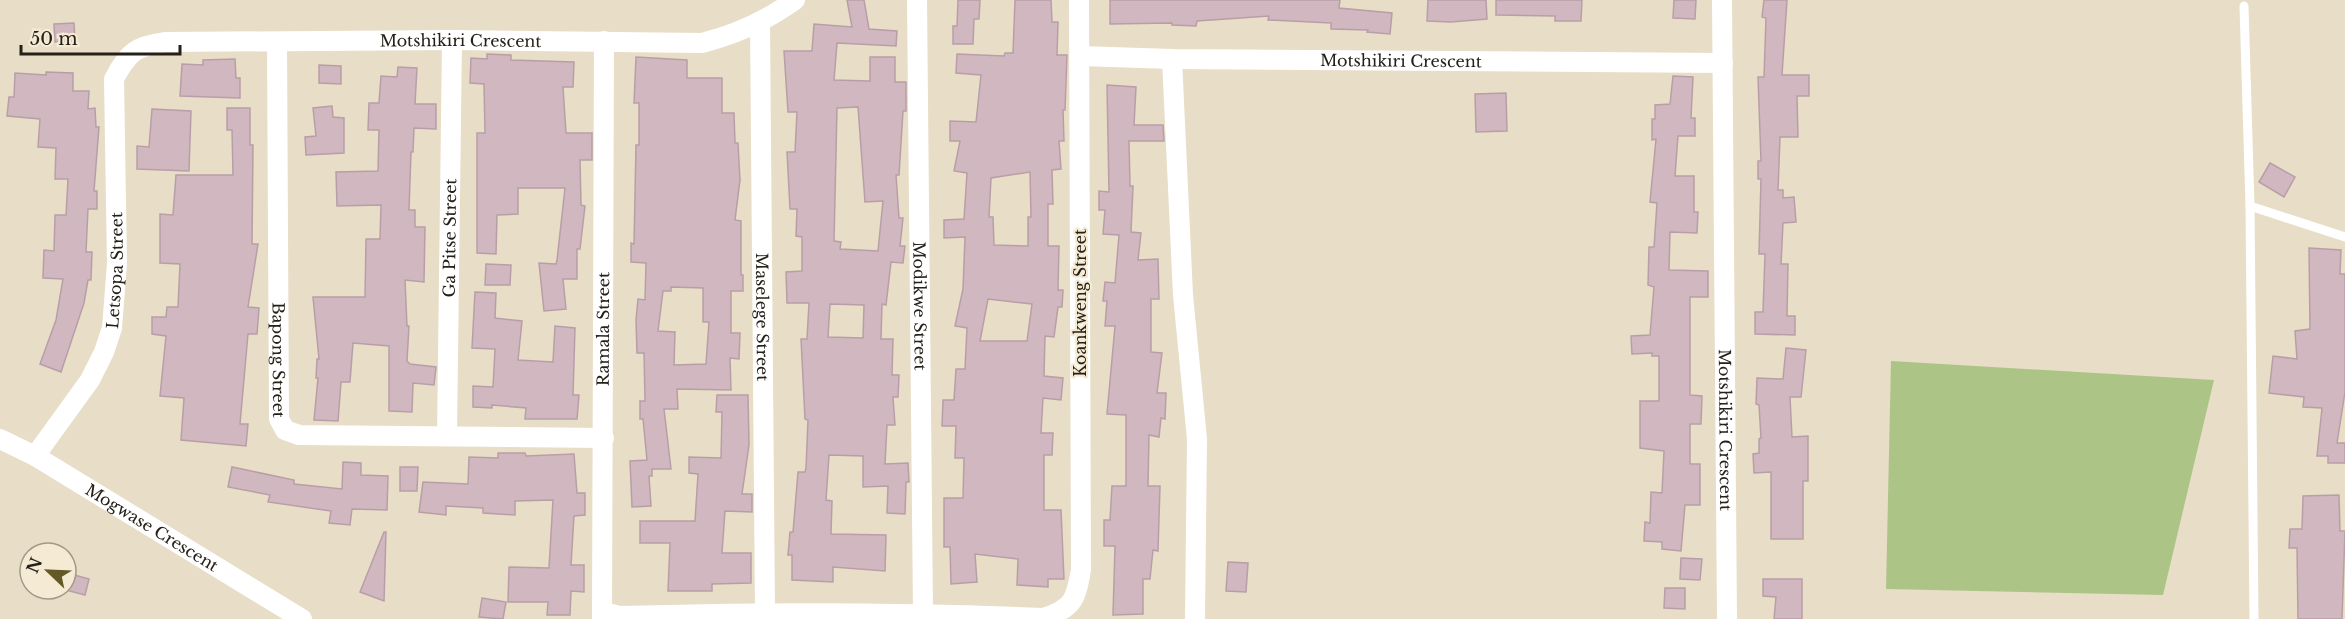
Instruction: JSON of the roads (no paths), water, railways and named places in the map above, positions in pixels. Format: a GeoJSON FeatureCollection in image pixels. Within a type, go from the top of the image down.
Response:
{"type":"FeatureCollection","features":[{"type":"Feature","properties":{"kind":"street","name":"Motshikiri Crescent"},"geometry":{"type":"LineString","coordinates":[[123,62],[136,49],[166,42],[452,40],[702,43],[730,36],[760,23],[795,0]]}},
{"type":"Feature","properties":{"kind":"street","name":"Modikwe Street"},"geometry":{"type":"LineString","coordinates":[[917,0],[923,613]]}},
{"type":"Feature","properties":{"kind":"street","name":"Koankweng Street"},"geometry":{"type":"LineString","coordinates":[[923,613],[1043,618],[1060,613],[1071,605],[1080,570],[1080,56],[1078,0]]}},
{"type":"Feature","properties":{"kind":"street","name":"Motshikiri Crescent"},"geometry":{"type":"LineString","coordinates":[[1722,0],[1727,619]]}},
{"type":"Feature","properties":{"kind":"street","name":"Maselege Street"},"geometry":{"type":"LineString","coordinates":[[760,23],[765,612]]}},
{"type":"Feature","properties":{"kind":"street","name":"Ga Pitse Street"},"geometry":{"type":"LineString","coordinates":[[447,436],[452,40]]}},
{"type":"Feature","properties":{"kind":"street","name":"Ramala Street"},"geometry":{"type":"LineString","coordinates":[[603,616],[604,41]]}},
{"type":"Feature","properties":{"kind":"street","name":"Bapong Street"},"geometry":{"type":"LineString","coordinates":[[277,42],[279,419],[285,430],[299,435],[603,438]]}},
{"type":"Feature","properties":{"kind":"street","name":"Motshikiri Crescent"},"geometry":{"type":"LineString","coordinates":[[1080,56],[1172,59],[1723,63]]}},
{"type":"Feature","properties":{"kind":"street"},"geometry":{"type":"LineString","coordinates":[[1172,59],[1183,295],[1197,439],[1195,619]]}},
{"type":"Feature","properties":{"kind":"street","name":"Letsopa Street"},"geometry":{"type":"LineString","coordinates":[[35,456],[90,380],[104,352],[112,328],[117,263],[113,97],[114,79],[123,62]]}},
{"type":"Feature","properties":{"kind":"street","name":"Mogwase Crescent"},"geometry":{"type":"LineString","coordinates":[[0,439],[35,456],[302,619]]}},
{"type":"Feature","properties":{"kind":"street"},"geometry":{"type":"LineString","coordinates":[[603,616],[765,612],[923,613]]}},
{"type":"Feature","properties":{"kind":"lane"},"geometry":{"type":"LineString","coordinates":[[2244,6],[2250,206],[2254,619]]}},
{"type":"Feature","properties":{"kind":"lane"},"geometry":{"type":"LineString","coordinates":[[2250,206],[2345,237]]}}]}
